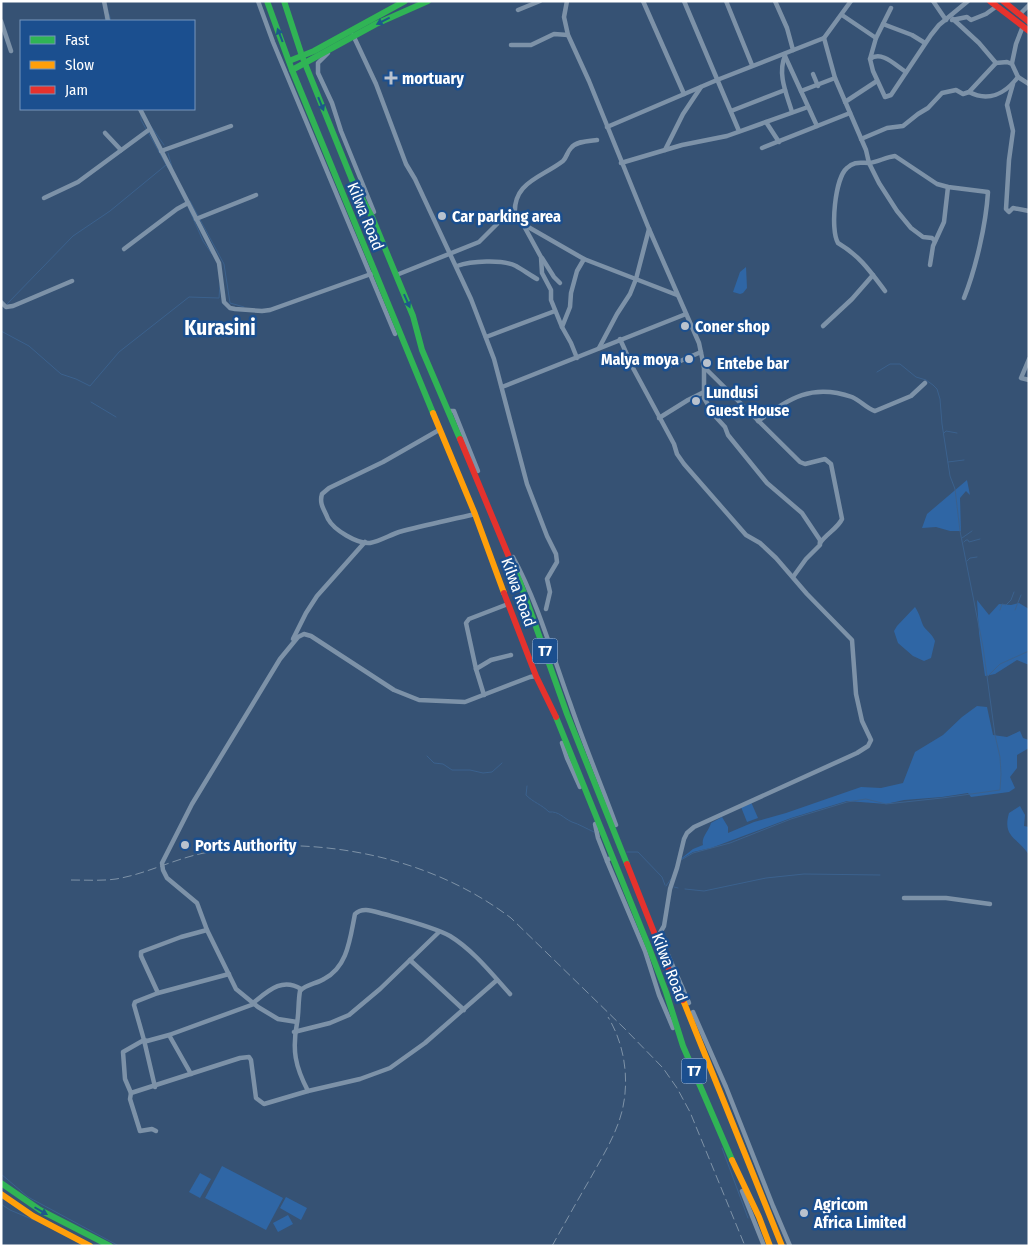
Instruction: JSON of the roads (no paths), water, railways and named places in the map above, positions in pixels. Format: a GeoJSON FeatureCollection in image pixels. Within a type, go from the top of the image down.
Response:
{"type":"FeatureCollection","features":[{"type":"Feature","properties":{"kind":"main road","name":"Kilwa Road"},"geometry":{"type":"LineString","coordinates":[[267,1],[372,274],[439,430],[473,514],[506,605],[535,676],[556,717],[609,859],[666,992],[683,1046],[720,1135],[759,1217],[770,1246]]}},
{"type":"Feature","properties":{"kind":"main road","name":"Kilwa Road"},"geometry":{"type":"LineString","coordinates":[[284,1],[302,56],[352,180],[372,218],[413,316],[422,350],[520,582],[567,714],[658,936],[676,988],[685,1004],[782,1246]]}},
{"type":"Feature","properties":{"kind":"main road"},"geometry":{"type":"LineString","coordinates":[[292,70],[405,1]]}},
{"type":"Feature","properties":{"kind":"main road"},"geometry":{"type":"LineString","coordinates":[[289,61],[334,46],[403,11],[428,1]]}},
{"type":"Feature","properties":{"kind":"main road"},"geometry":{"type":"LineString","coordinates":[[990,1],[1026,24]]}},
{"type":"Feature","properties":{"kind":"main road"},"geometry":{"type":"LineString","coordinates":[[1003,1],[1020,14],[1029,31]]}},
{"type":"Feature","properties":{"kind":"main road"},"geometry":{"type":"LineString","coordinates":[[299,46],[304,50],[317,53]]}},
{"type":"Feature","properties":{"kind":"main road"},"geometry":{"type":"LineString","coordinates":[[310,74],[317,53]]}},
{"type":"Feature","properties":{"kind":"main road"},"geometry":{"type":"LineString","coordinates":[[1,1183],[19,1198],[110,1246]]}},
{"type":"Feature","properties":{"kind":"main road"},"geometry":{"type":"LineString","coordinates":[[1,1194],[40,1220],[90,1246]]}},
{"type":"Feature","properties":{"kind":"street"},"geometry":{"type":"LineString","coordinates":[[104,1],[108,20]]}},
{"type":"Feature","properties":{"kind":"street"},"geometry":{"type":"LineString","coordinates":[[140,110],[219,263],[224,302],[230,308],[249,311],[270,310],[372,274],[273,42],[258,1]]}},
{"type":"Feature","properties":{"kind":"street"},"geometry":{"type":"LineString","coordinates":[[518,10],[540,1]]}},
{"type":"Feature","properties":{"kind":"street"},"geometry":{"type":"LineString","coordinates":[[567,1],[564,17],[568,36],[589,81],[621,163],[701,352],[704,367],[704,398],[725,427],[728,435],[767,483],[802,513],[820,540],[820,543]]}},
{"type":"Feature","properties":{"kind":"street"},"geometry":{"type":"LineString","coordinates":[[643,1],[684,94]]}},
{"type":"Feature","properties":{"kind":"street"},"geometry":{"type":"LineString","coordinates":[[684,1],[740,131]]}},
{"type":"Feature","properties":{"kind":"street"},"geometry":{"type":"LineString","coordinates":[[726,1],[752,66]]}},
{"type":"Feature","properties":{"kind":"street"},"geometry":{"type":"LineString","coordinates":[[775,1],[787,28],[793,50]]}},
{"type":"Feature","properties":{"kind":"street"},"geometry":{"type":"LineString","coordinates":[[607,127],[702,86],[785,55],[824,38],[851,1]]}},
{"type":"Feature","properties":{"kind":"street"},"geometry":{"type":"LineString","coordinates":[[933,1],[946,20]]}},
{"type":"Feature","properties":{"kind":"street"},"geometry":{"type":"LineString","coordinates":[[891,8],[876,38],[870,59],[883,95],[888,96],[940,25],[968,1]]}},
{"type":"Feature","properties":{"kind":"street"},"geometry":{"type":"LineString","coordinates":[[1020,14],[1029,5]]}},
{"type":"Feature","properties":{"kind":"street"},"geometry":{"type":"LineString","coordinates":[[940,25],[953,19],[967,18],[971,20],[986,14],[997,6]]}},
{"type":"Feature","properties":{"kind":"street"},"geometry":{"type":"LineString","coordinates":[[842,15],[876,38]]}},
{"type":"Feature","properties":{"kind":"street"},"geometry":{"type":"LineString","coordinates":[[953,19],[979,42],[996,63]]}},
{"type":"Feature","properties":{"kind":"street"},"geometry":{"type":"LineString","coordinates":[[1,21],[11,51]]}},
{"type":"Feature","properties":{"kind":"street"},"geometry":{"type":"LineString","coordinates":[[883,24],[912,35],[925,43]]}},
{"type":"Feature","properties":{"kind":"street"},"geometry":{"type":"LineString","coordinates":[[1026,24],[1016,44],[1012,63],[1018,77],[1029,84]]}},
{"type":"Feature","properties":{"kind":"street"},"geometry":{"type":"LineString","coordinates":[[511,45],[531,45],[554,34],[568,36]]}},
{"type":"Feature","properties":{"kind":"street"},"geometry":{"type":"LineString","coordinates":[[353,36],[376,84],[406,164],[451,253],[486,337],[502,386],[527,484],[556,554],[556,562],[547,579],[550,592],[546,609]]}},
{"type":"Feature","properties":{"kind":"street"},"geometry":{"type":"LineString","coordinates":[[824,38],[835,78],[879,183],[903,220],[919,234],[932,238],[935,241]]}},
{"type":"Feature","properties":{"kind":"street"},"geometry":{"type":"LineString","coordinates":[[334,46],[318,63],[318,73],[333,105],[396,275],[479,242],[497,224]]}},
{"type":"Feature","properties":{"kind":"street"},"geometry":{"type":"LineString","coordinates":[[785,55],[782,70],[785,90],[792,112]]}},
{"type":"Feature","properties":{"kind":"street"},"geometry":{"type":"LineString","coordinates":[[785,55],[817,126]]}},
{"type":"Feature","properties":{"kind":"street"},"geometry":{"type":"LineString","coordinates":[[870,59],[874,56],[882,56],[906,72]]}},
{"type":"Feature","properties":{"kind":"street"},"geometry":{"type":"LineString","coordinates":[[861,139],[887,128],[903,126],[928,108],[942,93],[956,90],[963,94],[969,92],[996,63],[1012,63]]}},
{"type":"Feature","properties":{"kind":"street"},"geometry":{"type":"LineString","coordinates":[[813,74],[818,86]]}},
{"type":"Feature","properties":{"kind":"street"},"geometry":{"type":"LineString","coordinates":[[969,92],[980,97],[1000,93],[1018,77]]}},
{"type":"Feature","properties":{"kind":"street"},"geometry":{"type":"LineString","coordinates":[[801,91],[835,78]]}},
{"type":"Feature","properties":{"kind":"street"},"geometry":{"type":"LineString","coordinates":[[845,102],[877,81]]}},
{"type":"Feature","properties":{"kind":"street"},"geometry":{"type":"LineString","coordinates":[[1012,84],[1007,105],[1013,130],[1006,209],[1008,212],[1013,208],[1029,211]]}},
{"type":"Feature","properties":{"kind":"street"},"geometry":{"type":"LineString","coordinates":[[664,150],[683,114],[702,86]]}},
{"type":"Feature","properties":{"kind":"street"},"geometry":{"type":"LineString","coordinates":[[731,112],[785,90]]}},
{"type":"Feature","properties":{"kind":"street"},"geometry":{"type":"LineString","coordinates":[[621,163],[664,150],[727,136],[808,107]]}},
{"type":"Feature","properties":{"kind":"street"},"geometry":{"type":"LineString","coordinates":[[762,148],[850,113]]}},
{"type":"Feature","properties":{"kind":"street"},"geometry":{"type":"LineString","coordinates":[[766,122],[778,142]]}},
{"type":"Feature","properties":{"kind":"street"},"geometry":{"type":"LineString","coordinates":[[162,151],[231,126]]}},
{"type":"Feature","properties":{"kind":"street"},"geometry":{"type":"LineString","coordinates":[[44,198],[78,182],[150,129]]}},
{"type":"Feature","properties":{"kind":"street"},"geometry":{"type":"LineString","coordinates":[[105,133],[121,150]]}},
{"type":"Feature","properties":{"kind":"street"},"geometry":{"type":"LineString","coordinates":[[597,140],[577,144],[571,148],[565,159],[526,185],[519,193],[515,216],[523,224],[584,259],[678,295]]}},
{"type":"Feature","properties":{"kind":"street"},"geometry":{"type":"LineString","coordinates":[[885,291],[861,259],[838,243],[833,229],[836,202],[843,171],[850,165],[858,162],[869,163],[895,156],[937,184],[988,192],[984,224],[964,298]]}},
{"type":"Feature","properties":{"kind":"street"},"geometry":{"type":"LineString","coordinates":[[930,264],[935,241],[944,222],[948,187]]}},
{"type":"Feature","properties":{"kind":"street"},"geometry":{"type":"LineString","coordinates":[[196,219],[256,194]]}},
{"type":"Feature","properties":{"kind":"street"},"geometry":{"type":"LineString","coordinates":[[124,249],[177,209],[188,203]]}},
{"type":"Feature","properties":{"kind":"street"},"geometry":{"type":"LineString","coordinates":[[523,224],[541,257],[560,283]]}},
{"type":"Feature","properties":{"kind":"street"},"geometry":{"type":"LineString","coordinates":[[599,348],[630,294],[636,279],[649,229]]}},
{"type":"Feature","properties":{"kind":"street"},"geometry":{"type":"LineString","coordinates":[[541,257],[542,272],[551,290],[551,300],[577,358]]}},
{"type":"Feature","properties":{"kind":"street"},"geometry":{"type":"LineString","coordinates":[[562,327],[570,307],[571,293],[577,271],[584,259]]}},
{"type":"Feature","properties":{"kind":"street"},"geometry":{"type":"LineString","coordinates":[[457,266],[471,262],[506,263],[516,266],[537,279]]}},
{"type":"Feature","properties":{"kind":"street"},"geometry":{"type":"LineString","coordinates":[[823,326],[852,300],[874,275]]}},
{"type":"Feature","properties":{"kind":"street"},"geometry":{"type":"LineString","coordinates":[[1,302],[6,307],[14,306],[72,281]]}},
{"type":"Feature","properties":{"kind":"street"},"geometry":{"type":"LineString","coordinates":[[486,337],[555,311]]}},
{"type":"Feature","properties":{"kind":"street"},"geometry":{"type":"LineString","coordinates":[[502,386],[686,314]]}},
{"type":"Feature","properties":{"kind":"street"},"geometry":{"type":"LineString","coordinates":[[620,339],[626,356],[684,464],[735,520],[746,535],[768,550],[852,640],[856,694],[862,721],[869,733],[871,742],[857,753],[694,827],[687,833],[670,889],[664,926],[658,936],[726,1086],[790,1246]]}},
{"type":"Feature","properties":{"kind":"street"},"geometry":{"type":"LineString","coordinates":[[669,366],[701,352]]}},
{"type":"Feature","properties":{"kind":"street"},"geometry":{"type":"LineString","coordinates":[[1029,359],[1021,378],[1029,380]]}},
{"type":"Feature","properties":{"kind":"street"},"geometry":{"type":"LineString","coordinates":[[704,367],[802,464],[825,459],[831,464],[842,518],[840,523],[826,535],[793,577]]}},
{"type":"Feature","properties":{"kind":"street"},"geometry":{"type":"LineString","coordinates":[[758,421],[789,400],[805,393],[820,391],[852,397],[875,411],[911,396],[925,383]]}},
{"type":"Feature","properties":{"kind":"street"},"geometry":{"type":"LineString","coordinates":[[659,418],[704,392]]}},
{"type":"Feature","properties":{"kind":"street"},"geometry":{"type":"LineString","coordinates":[[439,430],[383,462],[329,488],[322,494],[320,504],[331,524],[348,537],[365,542],[371,542],[423,525],[473,514]]}},
{"type":"Feature","properties":{"kind":"street"},"geometry":{"type":"LineString","coordinates":[[291,645],[306,613],[317,596],[365,542]]}},
{"type":"Feature","properties":{"kind":"street"},"geometry":{"type":"LineString","coordinates":[[484,695],[476,669],[466,621],[506,605]]}},
{"type":"Feature","properties":{"kind":"street"},"geometry":{"type":"LineString","coordinates":[[297,1022],[278,1019],[243,996],[236,989],[207,930],[197,903],[166,878],[162,863],[192,804],[269,676],[291,645],[298,637],[304,634],[311,636],[394,690],[420,700],[465,702],[535,676]]}},
{"type":"Feature","properties":{"kind":"street"},"geometry":{"type":"LineString","coordinates":[[476,669],[491,660],[511,655]]}},
{"type":"Feature","properties":{"kind":"street"},"geometry":{"type":"LineString","coordinates":[[609,859],[660,995],[764,1246]]}},
{"type":"Feature","properties":{"kind":"street"},"geometry":{"type":"LineString","coordinates":[[904,898],[946,898],[990,904]]}},
{"type":"Feature","properties":{"kind":"street"},"geometry":{"type":"LineString","coordinates":[[301,989],[323,980],[336,969],[348,948],[355,914],[366,910],[404,919],[455,940],[486,968],[510,994]]}},
{"type":"Feature","properties":{"kind":"street"},"geometry":{"type":"LineString","coordinates":[[158,993],[140,956],[141,952],[181,937],[207,930]]}},
{"type":"Feature","properties":{"kind":"street"},"geometry":{"type":"LineString","coordinates":[[294,1032],[349,1015],[380,989],[439,932]]}},
{"type":"Feature","properties":{"kind":"street"},"geometry":{"type":"LineString","coordinates":[[410,960],[464,1010]]}},
{"type":"Feature","properties":{"kind":"street"},"geometry":{"type":"LineString","coordinates":[[155,1087],[134,1005],[138,1000],[158,993],[229,974]]}},
{"type":"Feature","properties":{"kind":"street"},"geometry":{"type":"LineString","coordinates":[[131,1094],[248,1057],[252,1066],[256,1098],[264,1104],[360,1079],[390,1068],[425,1043],[497,980]]}},
{"type":"Feature","properties":{"kind":"street"},"geometry":{"type":"LineString","coordinates":[[156,1130],[142,1131],[140,1129],[125,1079],[123,1052],[144,1040],[147,1041],[169,1035],[254,1003],[286,983],[294,984],[301,989]]}},
{"type":"Feature","properties":{"kind":"street"},"geometry":{"type":"LineString","coordinates":[[301,989],[294,1032],[294,1048],[296,1065],[308,1091]]}},
{"type":"Feature","properties":{"kind":"street"},"geometry":{"type":"LineString","coordinates":[[169,1035],[191,1074]]}},
{"type":"Feature","properties":{"kind":"waterway"},"geometry":{"type":"LineString","coordinates":[[109,14],[111,20]]}},
{"type":"Feature","properties":{"kind":"waterway"},"geometry":{"type":"LineString","coordinates":[[141,114],[141,120],[146,129]]}},
{"type":"Feature","properties":{"kind":"waterway"},"geometry":{"type":"LineString","coordinates":[[150,125],[164,145]]}},
{"type":"Feature","properties":{"kind":"waterway"},"geometry":{"type":"LineString","coordinates":[[148,132],[168,168]]}},
{"type":"Feature","properties":{"kind":"waterway"},"geometry":{"type":"LineString","coordinates":[[168,153],[172,167]]}},
{"type":"Feature","properties":{"kind":"waterway"},"geometry":{"type":"LineString","coordinates":[[7,304],[73,236],[110,211],[166,165]]}},
{"type":"Feature","properties":{"kind":"waterway"},"geometry":{"type":"LineString","coordinates":[[190,201],[224,264],[230,303],[244,307]]}},
{"type":"Feature","properties":{"kind":"waterway"},"geometry":{"type":"LineString","coordinates":[[189,209],[203,241],[212,254]]}},
{"type":"Feature","properties":{"kind":"waterway"},"geometry":{"type":"LineString","coordinates":[[1,331],[29,346],[61,374],[90,386],[119,352],[189,297],[219,298],[220,284]]}},
{"type":"Feature","properties":{"kind":"waterway"},"geometry":{"type":"LineString","coordinates":[[681,860],[693,853],[730,843],[791,819],[847,802],[866,799],[886,804],[1000,790],[1000,757],[995,735],[983,647],[960,531],[955,489],[950,476],[940,399],[937,389],[933,385],[926,380],[916,377],[900,364],[890,364],[877,372]]}},
{"type":"Feature","properties":{"kind":"waterway"},"geometry":{"type":"LineString","coordinates":[[91,402],[116,417]]}},
{"type":"Feature","properties":{"kind":"waterway"},"geometry":{"type":"LineString","coordinates":[[944,433],[946,431],[957,433]]}},
{"type":"Feature","properties":{"kind":"waterway"},"geometry":{"type":"LineString","coordinates":[[948,462],[964,460]]}},
{"type":"Feature","properties":{"kind":"waterway"},"geometry":{"type":"LineString","coordinates":[[962,538],[972,531]]}},
{"type":"Feature","properties":{"kind":"waterway"},"geometry":{"type":"LineString","coordinates":[[964,542],[966,540],[969,542],[980,539]]}},
{"type":"Feature","properties":{"kind":"waterway"},"geometry":{"type":"LineString","coordinates":[[967,561],[970,558],[977,557]]}},
{"type":"Feature","properties":{"kind":"waterway"},"geometry":{"type":"LineString","coordinates":[[1000,610],[1002,604],[1006,605],[1011,600],[1014,592]]}},
{"type":"Feature","properties":{"kind":"waterway"},"geometry":{"type":"LineString","coordinates":[[1015,610],[1021,595]]}},
{"type":"Feature","properties":{"kind":"waterway"},"geometry":{"type":"LineString","coordinates":[[988,676],[1000,664],[1029,651]]}},
{"type":"Feature","properties":{"kind":"waterway"},"geometry":{"type":"LineString","coordinates":[[427,756],[434,763],[443,764],[452,770],[470,770],[483,773],[492,772],[502,763]]}},
{"type":"Feature","properties":{"kind":"waterway"},"geometry":{"type":"LineString","coordinates":[[527,786],[526,795],[549,812],[558,814],[594,832]]}},
{"type":"Feature","properties":{"kind":"waterway"},"geometry":{"type":"LineString","coordinates":[[627,852],[638,852],[662,877],[665,885]]}},
{"type":"Feature","properties":{"kind":"waterway"},"geometry":{"type":"LineString","coordinates":[[685,889],[704,891],[766,878],[804,874],[880,875]]}},
{"type":"Feature","properties":{"kind":"waterway"},"geometry":{"type":"LineString","coordinates":[[666,886],[671,879]]}},
{"type":"Feature","properties":{"kind":"waterway"},"geometry":{"type":"LineString","coordinates":[[674,887],[678,888]]}},
{"type":"Feature","properties":{"kind":"waterway"},"geometry":{"type":"LineString","coordinates":[[722,1148],[748,1218]]}},
{"type":"Feature","properties":{"kind":"waterway"},"geometry":{"type":"LineString","coordinates":[[1,1174],[28,1197],[119,1246]]}},
{"type":"Feature","properties":{"kind":"waterway"},"geometry":{"type":"LineString","coordinates":[[1,1204],[34,1220]]}},
{"type":"Feature","properties":{"kind":"railway"},"geometry":{"type":"LineString","coordinates":[[71,880],[116,879],[204,853],[244,847],[284,846],[324,848],[364,854],[403,864],[441,878],[477,896],[511,918],[663,1068],[690,1112],[745,1246]]}},
{"type":"Feature","properties":{"kind":"railway"},"geometry":{"type":"LineString","coordinates":[[552,1246],[609,1145],[622,1111],[625,1097],[625,1069],[619,1042],[608,1017]]}},
{"type":"Feature","properties":{"kind":"place","name":"mortuary"},"geometry":{"type":"Point","coordinates":[391,78]}},
{"type":"Feature","properties":{"kind":"place","name":"Car parking area"},"geometry":{"type":"Point","coordinates":[442,216]}},
{"type":"Feature","properties":{"kind":"place","name":"Coner shop"},"geometry":{"type":"Point","coordinates":[685,326]}},
{"type":"Feature","properties":{"kind":"place","name":"Malya moya"},"geometry":{"type":"Point","coordinates":[689,359]}},
{"type":"Feature","properties":{"kind":"place","name":"Entebe bar"},"geometry":{"type":"Point","coordinates":[707,363]}},
{"type":"Feature","properties":{"kind":"place","name":"Lundusi Guest House"},"geometry":{"type":"Point","coordinates":[696,401]}},
{"type":"Feature","properties":{"kind":"place","name":"Ports Authority"},"geometry":{"type":"Point","coordinates":[185,845]}},
{"type":"Feature","properties":{"kind":"place","name":"Agricom Africa Limited"},"geometry":{"type":"Point","coordinates":[804,1213]}},
{"type":"Feature","properties":{"kind":"district","name":"Kurasini"},"geometry":{"type":"Point","coordinates":[220,328]}}]}
